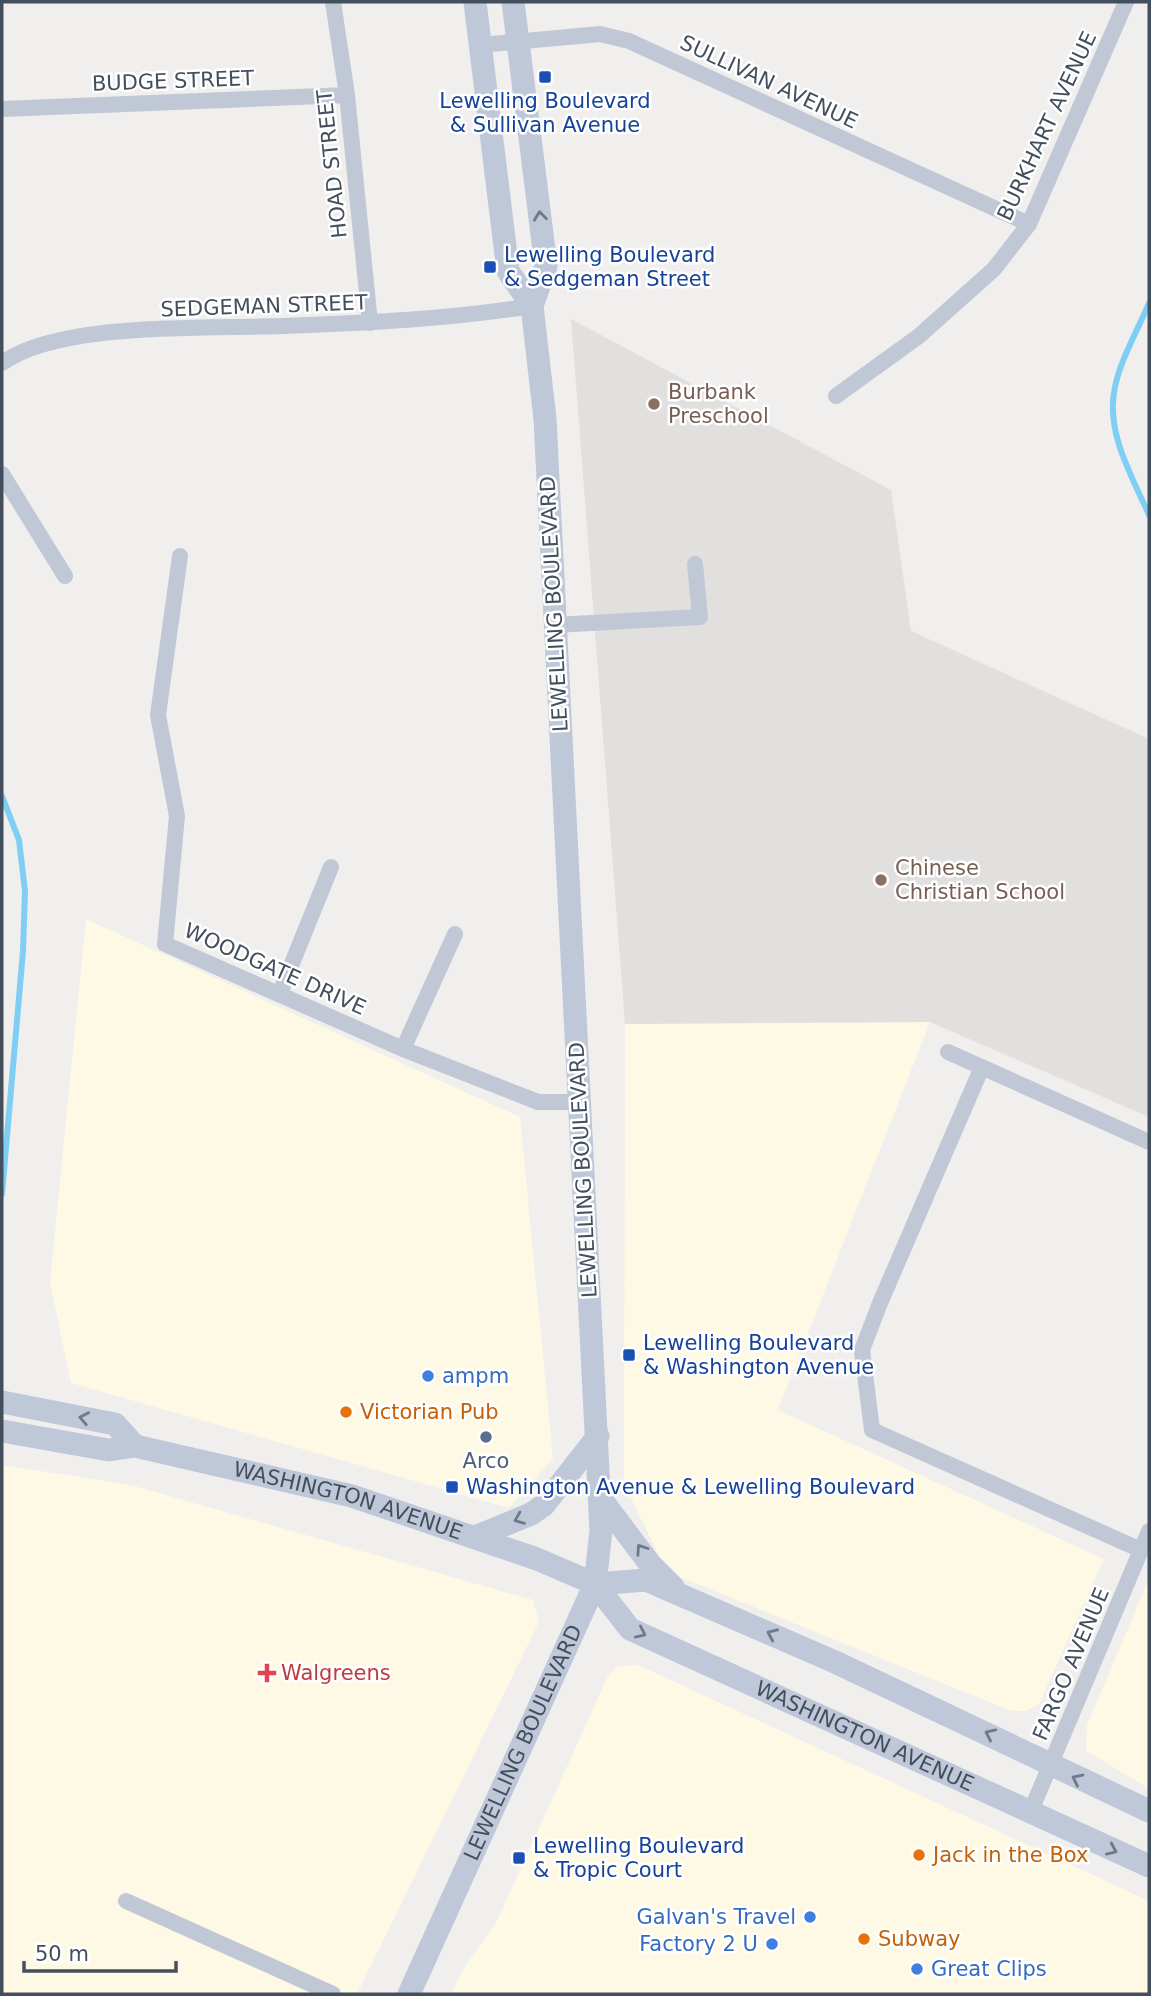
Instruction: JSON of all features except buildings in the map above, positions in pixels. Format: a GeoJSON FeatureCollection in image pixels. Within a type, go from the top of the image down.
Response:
{"type":"FeatureCollection","features":[{"type":"Feature","properties":{"kind":"main road","name":"LEWELLING BOULEVARD"},"geometry":{"type":"LineString","coordinates":[[475,2],[508,271],[532,306]]}},
{"type":"Feature","properties":{"kind":"main road","name":"LEWELLING BOULEVARD"},"geometry":{"type":"LineString","coordinates":[[409,1994],[595,1584],[601,1499],[545,419],[532,306],[546,266],[513,2]]}},
{"type":"Feature","properties":{"kind":"main road","name":"WASHINGTON AVENUE"},"geometry":{"type":"LineString","coordinates":[[12,1404],[116,1424],[135,1446]]}},
{"type":"Feature","properties":{"kind":"main road","name":"WASHINGTON AVENUE"},"geometry":{"type":"LineString","coordinates":[[10,1432],[109,1450],[135,1446],[352,1496],[475,1537],[595,1584],[646,1580],[847,1668],[1149,1811]]}},
{"type":"Feature","properties":{"kind":"main road"},"geometry":{"type":"LineString","coordinates":[[475,1537],[531,1514],[544,1505],[598,1436]]}},
{"type":"Feature","properties":{"kind":"main road"},"geometry":{"type":"LineString","coordinates":[[601,1499],[650,1564],[683,1597]]}},
{"type":"Feature","properties":{"kind":"main road","name":"WASHINGTON AVENUE"},"geometry":{"type":"LineString","coordinates":[[595,1584],[630,1629],[1149,1866]]}},
{"type":"Feature","properties":{"kind":"street","name":"HOAD STREET"},"geometry":{"type":"LineString","coordinates":[[333,2],[347,95],[370,323]]}},
{"type":"Feature","properties":{"kind":"street","name":"BURKHART AVENUE"},"geometry":{"type":"LineString","coordinates":[[836,396],[928,328],[994,269],[1029,224],[1126,2]]}},
{"type":"Feature","properties":{"kind":"street","name":"SULLIVAN AVENUE"},"geometry":{"type":"LineString","coordinates":[[480,45],[600,34],[629,41],[1029,224]]}},
{"type":"Feature","properties":{"kind":"street","name":"BUDGE STREET"},"geometry":{"type":"LineString","coordinates":[[2,109],[347,95]]}},
{"type":"Feature","properties":{"kind":"street","name":"SEDGEMAN STREET"},"geometry":{"type":"LineString","coordinates":[[2,363],[12,356],[74,335],[370,323],[532,306]]}},
{"type":"Feature","properties":{"kind":"street"},"geometry":{"type":"LineString","coordinates":[[2,474],[65,576]]}},
{"type":"Feature","properties":{"kind":"street","name":"WOODGATE DRIVE"},"geometry":{"type":"LineString","coordinates":[[180,556],[158,715],[177,816],[165,944],[403,1049],[538,1102],[579,1102]]}},
{"type":"Feature","properties":{"kind":"street"},"geometry":{"type":"LineString","coordinates":[[555,625],[700,617],[695,564]]}},
{"type":"Feature","properties":{"kind":"street"},"geometry":{"type":"LineString","coordinates":[[280,993],[331,867]]}},
{"type":"Feature","properties":{"kind":"street"},"geometry":{"type":"LineString","coordinates":[[403,1049],[455,934]]}},
{"type":"Feature","properties":{"kind":"street"},"geometry":{"type":"LineString","coordinates":[[948,1052],[1149,1142]]}},
{"type":"Feature","properties":{"kind":"street"},"geometry":{"type":"LineString","coordinates":[[982,1067],[862,1350],[872,1430],[1141,1550]]}},
{"type":"Feature","properties":{"kind":"street","name":"FARGO AVENUE"},"geometry":{"type":"LineString","coordinates":[[1030,1813],[1149,1531]]}},
{"type":"Feature","properties":{"kind":"street"},"geometry":{"type":"LineString","coordinates":[[126,1901],[333,1994]]}},
{"type":"Feature","properties":{"kind":"shaded area","name":"Chinese Christian School"},"geometry":{"type":"Polygon","coordinates":[[[571,319],[891,490],[911,631],[1149,739],[1149,1117],[930,1022],[625,1024],[571,319]]]}},
{"type":"Feature","properties":{"kind":"shaded area"},"geometry":{"type":"Polygon","coordinates":[[[86,919],[520,1117],[553,1459],[509,1508],[71,1383],[50,1283],[86,919]]]}},
{"type":"Feature","properties":{"kind":"shaded area"},"geometry":{"type":"Polygon","coordinates":[[[930,1022],[778,1410],[1104,1559],[1039,1704],[1025,1711],[1012,1711],[667,1572],[624,1484],[625,1024],[930,1022]]]}},
{"type":"Feature","properties":{"kind":"shaded area"},"geometry":{"type":"Polygon","coordinates":[[[2,1465],[131,1485],[533,1600],[539,1622],[357,1994],[2,1994],[2,1465]]]}},
{"type":"Feature","properties":{"kind":"shaded area"},"geometry":{"type":"Polygon","coordinates":[[[1149,1579],[1149,1789],[1086,1750],[1087,1725],[1149,1579]]]}},
{"type":"Feature","properties":{"kind":"shaded area"},"geometry":{"type":"Polygon","coordinates":[[[638,1665],[1149,1901],[1149,1994],[451,1994],[461,1972],[496,1923],[608,1676],[618,1666],[638,1665]]]}},
{"type":"Feature","properties":{"kind":"waterway"},"geometry":{"type":"LineString","coordinates":[[1149,303],[1121,365],[1113,404],[1122,453],[1149,515]]}},
{"type":"Feature","properties":{"kind":"waterway"},"geometry":{"type":"LineString","coordinates":[[2,796],[19,840],[25,891],[23,951],[2,1194]]}},
{"type":"Feature","properties":{"kind":"place","name":"Lewelling Boulevard & Sullivan Avenue"},"geometry":{"type":"Point","coordinates":[545,77]}},
{"type":"Feature","properties":{"kind":"place","name":"Lewelling Boulevard & Sedgeman Street"},"geometry":{"type":"Point","coordinates":[490,267]}},
{"type":"Feature","properties":{"kind":"place","name":"Burbank Preschool"},"geometry":{"type":"Point","coordinates":[654,404]}},
{"type":"Feature","properties":{"kind":"place","name":"Chinese Christian School"},"geometry":{"type":"Point","coordinates":[881,880]}},
{"type":"Feature","properties":{"kind":"place","name":"Lewelling Boulevard & Washington Avenue"},"geometry":{"type":"Point","coordinates":[629,1355]}},
{"type":"Feature","properties":{"kind":"place","name":"ampm"},"geometry":{"type":"Point","coordinates":[428,1376]}},
{"type":"Feature","properties":{"kind":"place","name":"Victorian Pub"},"geometry":{"type":"Point","coordinates":[346,1412]}},
{"type":"Feature","properties":{"kind":"place","name":"Arco"},"geometry":{"type":"Point","coordinates":[486,1437]}},
{"type":"Feature","properties":{"kind":"place","name":"Washington Avenue & Lewelling Boulevard"},"geometry":{"type":"Point","coordinates":[452,1487]}},
{"type":"Feature","properties":{"kind":"place","name":"Walgreens"},"geometry":{"type":"Point","coordinates":[267,1673]}},
{"type":"Feature","properties":{"kind":"place","name":"Jack in the Box"},"geometry":{"type":"Point","coordinates":[919,1855]}},
{"type":"Feature","properties":{"kind":"place","name":"Lewelling Boulevard & Tropic Court"},"geometry":{"type":"Point","coordinates":[519,1858]}},
{"type":"Feature","properties":{"kind":"place","name":"Galvan's Travel"},"geometry":{"type":"Point","coordinates":[810,1917]}},
{"type":"Feature","properties":{"kind":"place","name":"Subway"},"geometry":{"type":"Point","coordinates":[864,1939]}},
{"type":"Feature","properties":{"kind":"place","name":"Factory 2 U"},"geometry":{"type":"Point","coordinates":[772,1944]}},
{"type":"Feature","properties":{"kind":"place","name":"Great Clips"},"geometry":{"type":"Point","coordinates":[917,1969]}}]}
